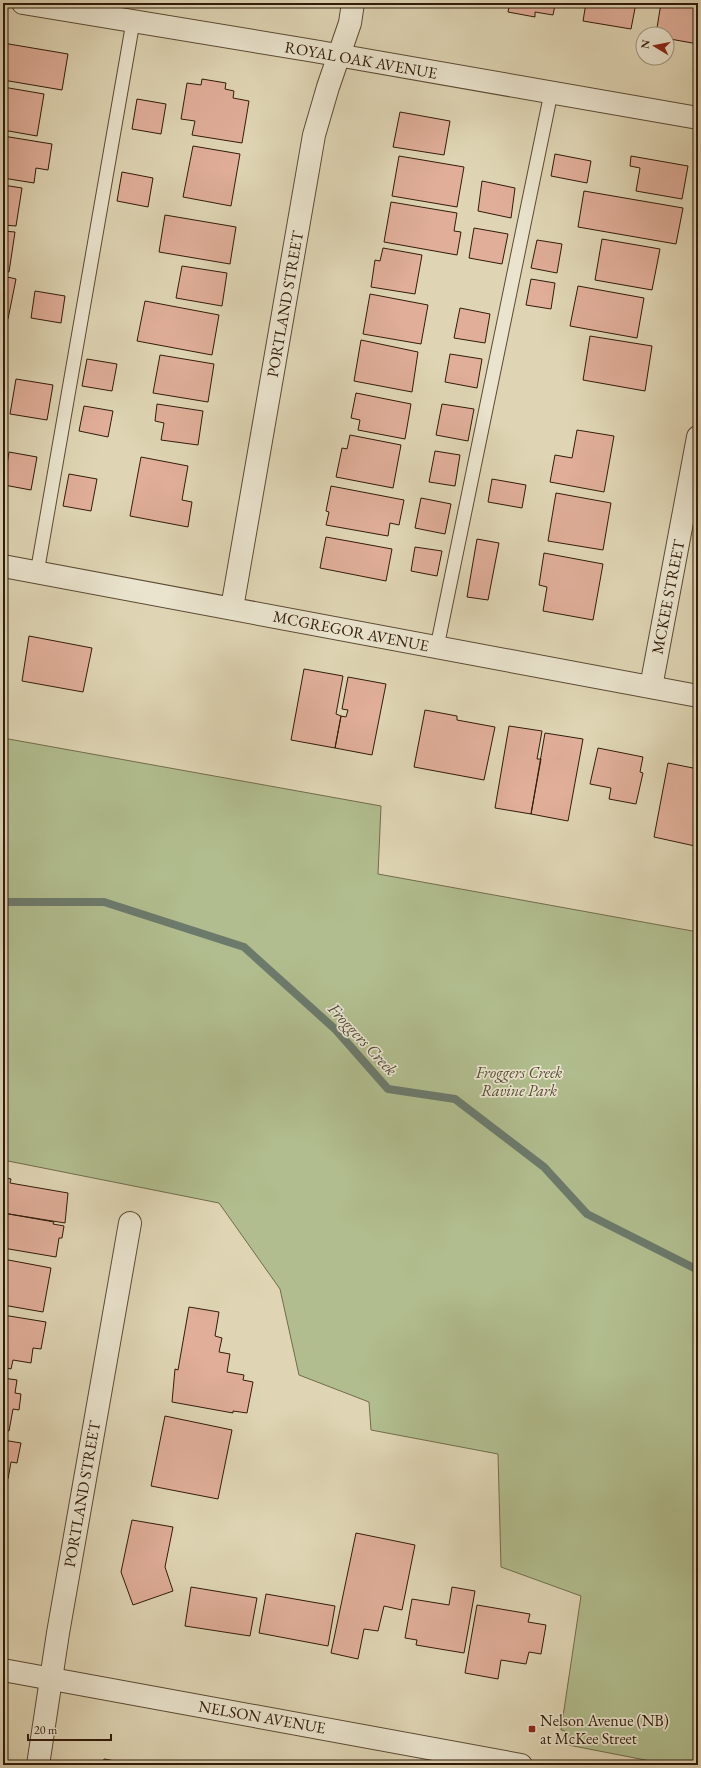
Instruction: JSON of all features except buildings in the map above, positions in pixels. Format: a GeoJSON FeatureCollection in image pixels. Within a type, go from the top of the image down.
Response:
{"type":"FeatureCollection","features":[{"type":"Feature","properties":{"kind":"street","name":"ROYAL OAK AVENUE"},"geometry":{"type":"LineString","coordinates":[[23,3],[698,118]]}},
{"type":"Feature","properties":{"kind":"street","name":"PORTLAND STREET"},"geometry":{"type":"LineString","coordinates":[[232,608],[314,135],[338,56],[350,23],[354,3]]}},
{"type":"Feature","properties":{"kind":"street","name":"MCKEE STREET"},"geometry":{"type":"LineString","coordinates":[[651,687],[698,437]]}},
{"type":"Feature","properties":{"kind":"street","name":"MCGREGOR AVENUE"},"geometry":{"type":"LineString","coordinates":[[3,566],[698,696]]}},
{"type":"Feature","properties":{"kind":"street","name":"PORTLAND STREET"},"geometry":{"type":"LineString","coordinates":[[38,1765],[58,1633],[130,1223]]}},
{"type":"Feature","properties":{"kind":"street","name":"NELSON AVENUE"},"geometry":{"type":"LineString","coordinates":[[3,1670],[520,1765]]}},
{"type":"Feature","properties":{"kind":"lane"},"geometry":{"type":"LineString","coordinates":[[37,572],[133,22]]}},
{"type":"Feature","properties":{"kind":"lane"},"geometry":{"type":"LineString","coordinates":[[437,647],[551,93]]}},
{"type":"Feature","properties":{"kind":"green space","name":"Froggers Creek Ravine Park"},"geometry":{"type":"Polygon","coordinates":[[[3,738],[381,806],[378,874],[698,932],[698,1765],[671,1765],[563,1744],[565,1731],[561,1730],[581,1596],[501,1567],[498,1454],[371,1430],[369,1402],[299,1375],[280,1289],[219,1203],[3,1160],[3,738]]]}},
{"type":"Feature","properties":{"kind":"waterway","name":"Froggers Creek"},"geometry":{"type":"LineString","coordinates":[[3,902],[104,902],[244,947],[336,1030],[388,1089],[455,1099],[544,1167],[587,1214],[698,1270]]}},
{"type":"Feature","properties":{"kind":"place","name":"Nelson Avenue (NB) at McKee Street"},"geometry":{"type":"Point","coordinates":[532,1729]}}]}
